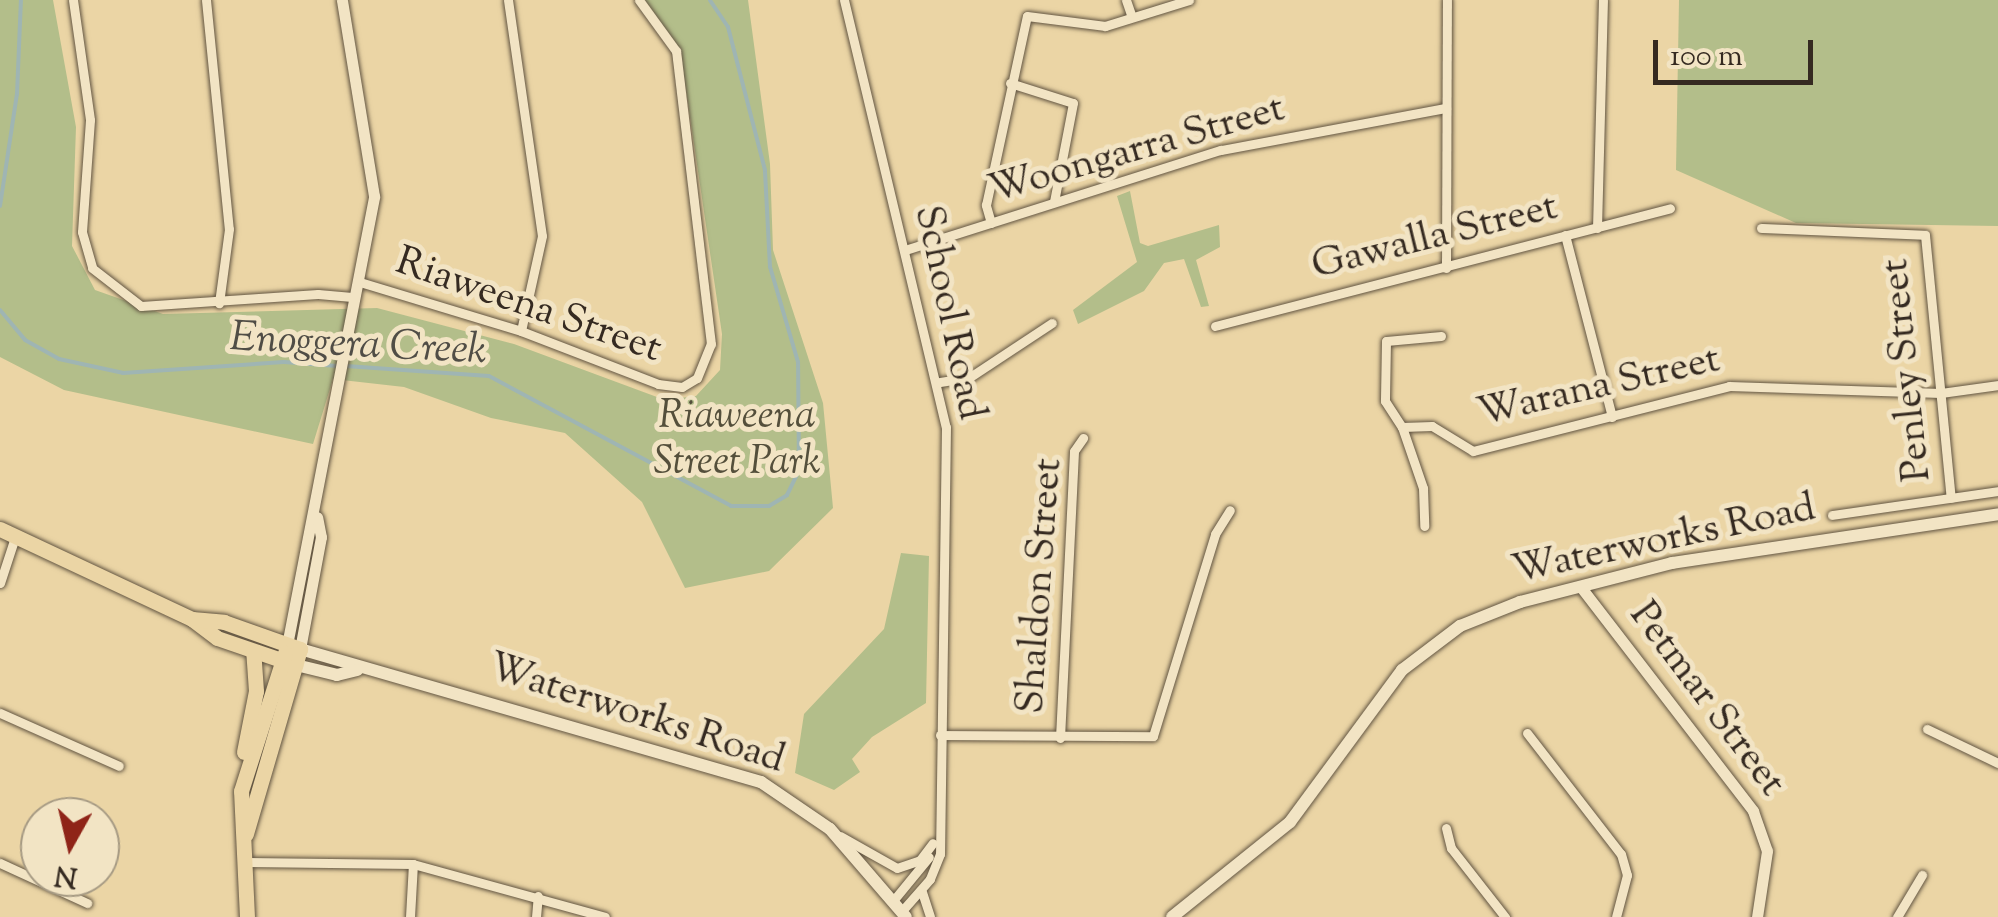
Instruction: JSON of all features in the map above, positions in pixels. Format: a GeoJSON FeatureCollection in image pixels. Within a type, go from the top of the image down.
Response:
{"type":"FeatureCollection","features":[{"type":"Feature","properties":{"kind":"main road","name":"Waterworks Road"},"geometry":{"type":"LineString","coordinates":[[1172,917],[1290,822],[1382,694],[1428,646],[1488,612],[1672,564],[1998,514]]}},
{"type":"Feature","properties":{"kind":"main road","name":"Waterworks Road"},"geometry":{"type":"LineString","coordinates":[[7,533],[192,619],[253,652],[291,655],[504,703],[761,782],[830,828],[900,910]]}},
{"type":"Feature","properties":{"kind":"main road","name":"Waterworks Road"},"geometry":{"type":"LineString","coordinates":[[192,619],[224,622],[291,655]]}},
{"type":"Feature","properties":{"kind":"main road"},"geometry":{"type":"LineString","coordinates":[[247,917],[241,791],[256,691],[253,652]]}},
{"type":"Feature","properties":{"kind":"main road"},"geometry":{"type":"LineString","coordinates":[[241,791],[291,655]]}},
{"type":"Feature","properties":{"kind":"main road"},"geometry":{"type":"LineString","coordinates":[[246,834],[291,655]]}},
{"type":"Feature","properties":{"kind":"street","name":"Riaweena Street"},"geometry":{"type":"LineString","coordinates":[[73,0],[90,120],[82,249],[92,268],[141,306],[318,294],[355,297]]}},
{"type":"Feature","properties":{"kind":"street"},"geometry":{"type":"LineString","coordinates":[[206,0],[229,230],[219,303]]}},
{"type":"Feature","properties":{"kind":"street"},"geometry":{"type":"LineString","coordinates":[[291,655],[321,537],[316,517],[346,332],[360,282],[374,196],[342,0]]}},
{"type":"Feature","properties":{"kind":"street"},"geometry":{"type":"LineString","coordinates":[[508,0],[542,236],[521,331]]}},
{"type":"Feature","properties":{"kind":"street","name":"Riaweena Street"},"geometry":{"type":"LineString","coordinates":[[360,282],[521,331],[672,387],[697,378],[708,364],[711,344],[676,51],[639,0]]}},
{"type":"Feature","properties":{"kind":"street","name":"School Road"},"geometry":{"type":"LineString","coordinates":[[844,0],[940,382],[946,427],[939,860],[922,889],[900,910]]}},
{"type":"Feature","properties":{"kind":"street"},"geometry":{"type":"LineString","coordinates":[[1126,0],[1132,17]]}},
{"type":"Feature","properties":{"kind":"street"},"geometry":{"type":"LineString","coordinates":[[991,223],[986,204],[1027,16],[1091,26],[1189,0]]}},
{"type":"Feature","properties":{"kind":"street"},"geometry":{"type":"LineString","coordinates":[[1446,268],[1447,0]]}},
{"type":"Feature","properties":{"kind":"street"},"geometry":{"type":"LineString","coordinates":[[1597,228],[1603,0]]}},
{"type":"Feature","properties":{"kind":"street"},"geometry":{"type":"LineString","coordinates":[[1010,83],[1073,103],[1054,202]]}},
{"type":"Feature","properties":{"kind":"street","name":"Woongarra Street"},"geometry":{"type":"LineString","coordinates":[[905,250],[1221,150],[1446,108]]}},
{"type":"Feature","properties":{"kind":"street","name":"Gawalla Street"},"geometry":{"type":"LineString","coordinates":[[1215,326],[1670,208]]}},
{"type":"Feature","properties":{"kind":"street","name":"Penley Street"},"geometry":{"type":"LineString","coordinates":[[1761,228],[1925,235],[1952,498]]}},
{"type":"Feature","properties":{"kind":"street"},"geometry":{"type":"LineString","coordinates":[[1565,236],[1612,417]]}},
{"type":"Feature","properties":{"kind":"street"},"geometry":{"type":"LineString","coordinates":[[940,382],[970,378],[1052,322]]}},
{"type":"Feature","properties":{"kind":"street"},"geometry":{"type":"LineString","coordinates":[[1424,526],[1423,488],[1402,427],[1382,387],[1386,341],[1441,336]]}},
{"type":"Feature","properties":{"kind":"street","name":"Warana Street"},"geometry":{"type":"LineString","coordinates":[[1402,427],[1432,426],[1473,451],[1742,385],[1941,393],[1998,384]]}},
{"type":"Feature","properties":{"kind":"street","name":"Shaldon Street"},"geometry":{"type":"LineString","coordinates":[[1060,738],[1074,452],[1083,438]]}},
{"type":"Feature","properties":{"kind":"street"},"geometry":{"type":"LineString","coordinates":[[1832,515],[1998,492]]}},
{"type":"Feature","properties":{"kind":"street"},"geometry":{"type":"LineString","coordinates":[[940,735],[1153,736],[1215,534],[1230,510]]}},
{"type":"Feature","properties":{"kind":"street"},"geometry":{"type":"LineString","coordinates":[[0,584],[7,533]]}},
{"type":"Feature","properties":{"kind":"street","name":"Petmar Street"},"geometry":{"type":"LineString","coordinates":[[1580,586],[1753,811],[1767,851],[1757,917]]}},
{"type":"Feature","properties":{"kind":"street"},"geometry":{"type":"LineString","coordinates":[[0,713],[119,766]]}},
{"type":"Feature","properties":{"kind":"street"},"geometry":{"type":"LineString","coordinates":[[1927,729],[1998,762]]}},
{"type":"Feature","properties":{"kind":"street"},"geometry":{"type":"LineString","coordinates":[[1527,733],[1620,854],[1627,875],[1616,917]]}},
{"type":"Feature","properties":{"kind":"street","name":"School Road"},"geometry":{"type":"LineString","coordinates":[[900,910],[923,868],[939,826]]}},
{"type":"Feature","properties":{"kind":"street"},"geometry":{"type":"LineString","coordinates":[[830,828],[893,867],[917,862],[932,842]]}},
{"type":"Feature","properties":{"kind":"street"},"geometry":{"type":"LineString","coordinates":[[1446,828],[1452,848],[1505,917]]}},
{"type":"Feature","properties":{"kind":"street"},"geometry":{"type":"LineString","coordinates":[[246,862],[413,864],[605,917]]}},
{"type":"Feature","properties":{"kind":"street"},"geometry":{"type":"LineString","coordinates":[[0,864],[87,903]]}},
{"type":"Feature","properties":{"kind":"street"},"geometry":{"type":"LineString","coordinates":[[410,917],[413,864]]}},
{"type":"Feature","properties":{"kind":"street"},"geometry":{"type":"LineString","coordinates":[[1897,917],[1922,875]]}},
{"type":"Feature","properties":{"kind":"street"},"geometry":{"type":"LineString","coordinates":[[922,889],[930,917]]}},
{"type":"Feature","properties":{"kind":"street"},"geometry":{"type":"LineString","coordinates":[[536,917],[538,896]]}},
{"type":"Feature","properties":{"kind":"green space","name":"Riaweena Street Park"},"geometry":{"type":"Polygon","coordinates":[[[0,0],[53,0],[76,127],[72,246],[95,290],[163,314],[377,308],[514,344],[665,400],[696,396],[720,370],[722,334],[680,49],[645,0],[748,0],[770,164],[773,250],[823,403],[833,508],[769,571],[685,588],[642,502],[565,433],[491,418],[404,387],[333,379],[313,444],[64,390],[0,357],[0,0]]]}},
{"type":"Feature","properties":{"kind":"green space"},"geometry":{"type":"Polygon","coordinates":[[[1679,0],[1998,0],[1998,226],[1796,223],[1676,170],[1679,0]]]}},
{"type":"Feature","properties":{"kind":"green space"},"geometry":{"type":"Polygon","coordinates":[[[1130,191],[1140,243],[1148,246],[1219,225],[1220,247],[1196,260],[1209,306],[1201,307],[1184,259],[1164,263],[1144,291],[1078,324],[1073,310],[1137,262],[1117,196],[1130,191]]]}},
{"type":"Feature","properties":{"kind":"green space"},"geometry":{"type":"Polygon","coordinates":[[[901,553],[929,556],[926,703],[872,737],[852,759],[860,772],[834,790],[795,773],[804,714],[884,629],[901,553]]]}},
{"type":"Feature","properties":{"kind":"waterway","name":"Enoggera Creek"},"geometry":{"type":"LineString","coordinates":[[0,206],[17,94],[21,0]]}},
{"type":"Feature","properties":{"kind":"waterway","name":"Enoggera Creek"},"geometry":{"type":"LineString","coordinates":[[346,366],[489,376],[731,506],[769,506],[787,495],[799,470],[798,362],[770,267],[765,170],[728,27],[710,0]]}},
{"type":"Feature","properties":{"kind":"waterway","name":"Enoggera Creek"},"geometry":{"type":"LineString","coordinates":[[0,310],[25,340],[59,359],[123,373],[284,362],[337,366]]}}]}
